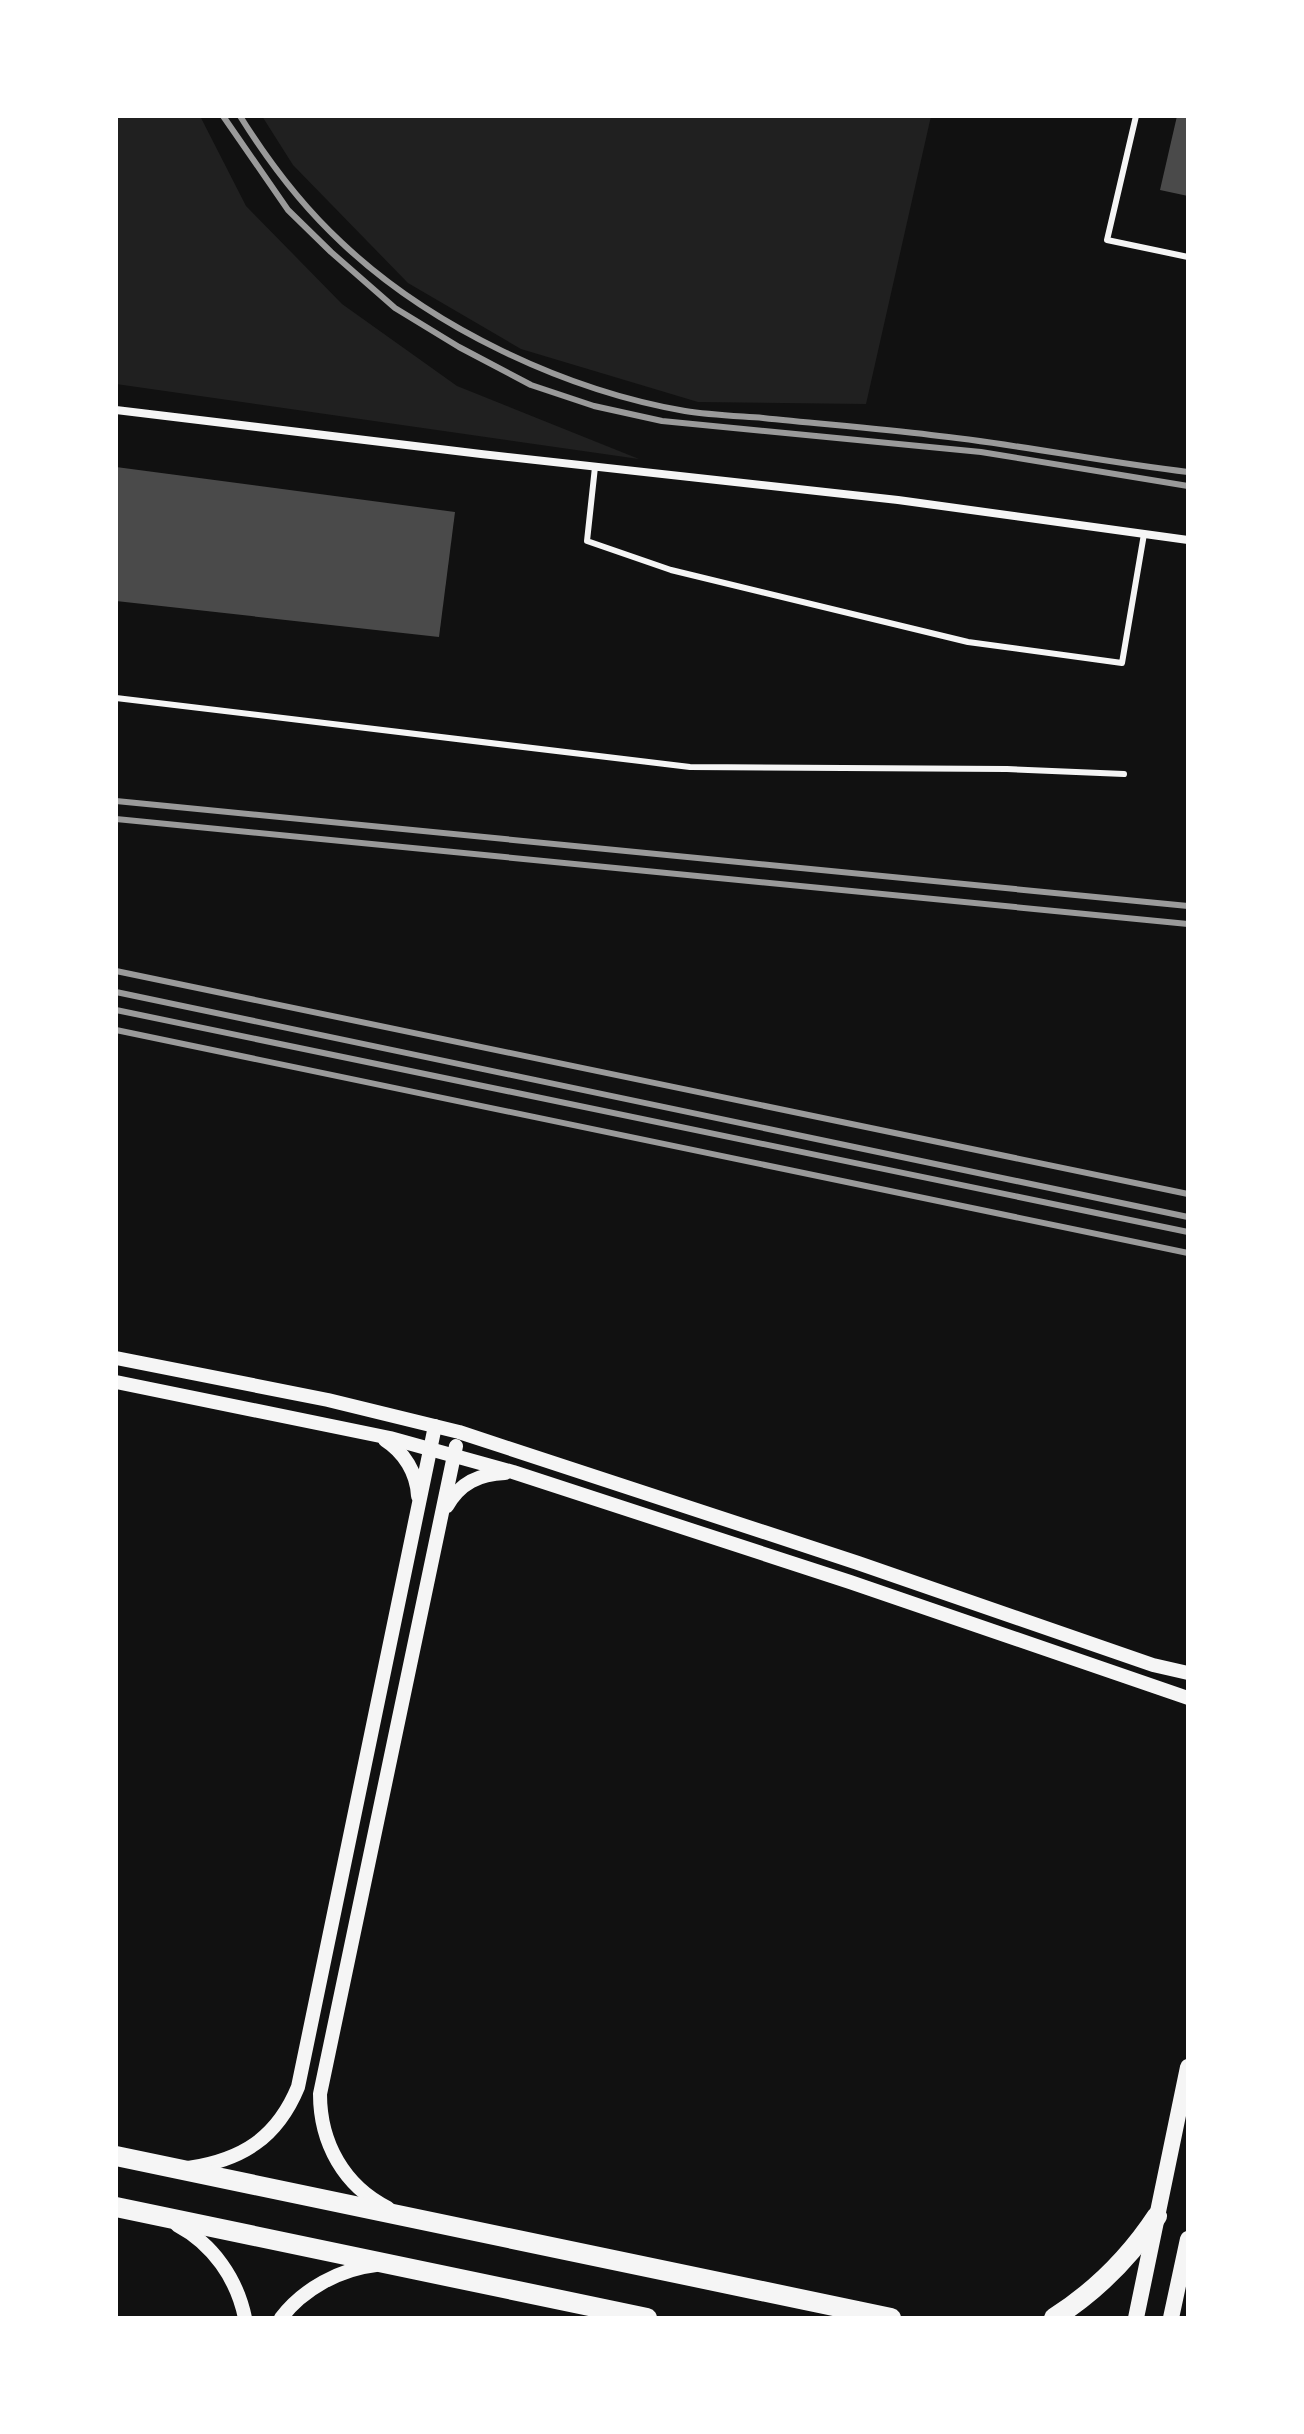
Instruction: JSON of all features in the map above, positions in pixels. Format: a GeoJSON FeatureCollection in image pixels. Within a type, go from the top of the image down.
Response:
{"type":"FeatureCollection","features":[{"type":"Feature","properties":{"kind":"main road"},"geometry":{"type":"LineString","coordinates":[[1136,2318],[1188,2067]]}},
{"type":"Feature","properties":{"kind":"main road"},"geometry":{"type":"LineString","coordinates":[[116,2156],[891,2318]]}},
{"type":"Feature","properties":{"kind":"main road"},"geometry":{"type":"LineString","coordinates":[[116,2207],[647,2318]]}},
{"type":"Feature","properties":{"kind":"main road"},"geometry":{"type":"LineString","coordinates":[[1054,2318],[1088,2293],[1125,2259],[1157,2216]]}},
{"type":"Feature","properties":{"kind":"main road"},"geometry":{"type":"LineString","coordinates":[[1171,2318],[1188,2239]]}},
{"type":"Feature","properties":{"kind":"street"},"geometry":{"type":"LineString","coordinates":[[116,410],[898,500],[1188,540]]}},
{"type":"Feature","properties":{"kind":"street"},"geometry":{"type":"LineString","coordinates":[[116,1358],[328,1400],[459,1432],[858,1563],[1153,1665],[1188,1673]]}},
{"type":"Feature","properties":{"kind":"street"},"geometry":{"type":"LineString","coordinates":[[116,1382],[370,1434],[454,1455],[850,1582],[1188,1698]]}},
{"type":"Feature","properties":{"kind":"street"},"geometry":{"type":"LineString","coordinates":[[176,2169],[234,2156],[257,2142],[276,2128],[289,2111],[298,2087],[435,1426]]}},
{"type":"Feature","properties":{"kind":"street"},"geometry":{"type":"LineString","coordinates":[[399,2214],[367,2196],[341,2168],[331,2152],[325,2133],[320,2094],[459,1432]]}},
{"type":"Feature","properties":{"kind":"street"},"geometry":{"type":"LineString","coordinates":[[370,1434],[388,1441],[406,1460],[417,1489],[418,1506]]}},
{"type":"Feature","properties":{"kind":"street"},"geometry":{"type":"LineString","coordinates":[[440,1521],[460,1487],[495,1474],[517,1474]]}},
{"type":"Feature","properties":{"kind":"street"},"geometry":{"type":"LineString","coordinates":[[162,2217],[194,2235],[215,2256],[236,2285],[245,2318]]}},
{"type":"Feature","properties":{"kind":"street"},"geometry":{"type":"LineString","coordinates":[[281,2318],[301,2297],[335,2277],[369,2266],[388,2264]]}},
{"type":"Feature","properties":{"kind":"lane"},"geometry":{"type":"LineString","coordinates":[[1136,116],[1107,240],[1188,257]]}},
{"type":"Feature","properties":{"kind":"lane"},"geometry":{"type":"LineString","coordinates":[[595,467],[587,541],[671,570],[968,642],[1122,663],[1144,534]]}},
{"type":"Feature","properties":{"kind":"lane"},"geometry":{"type":"LineString","coordinates":[[116,698],[690,767],[1007,769],[1124,774]]}},
{"type":"Feature","properties":{"kind":"shaded area"},"geometry":{"type":"Polygon","coordinates":[[[116,116],[200,116],[246,206],[342,304],[457,386],[639,459],[116,384],[116,116]]]}},
{"type":"Feature","properties":{"kind":"shaded area"},"geometry":{"type":"Polygon","coordinates":[[[262,116],[931,116],[866,404],[698,402],[521,349],[408,283],[293,165],[262,116]]]}},
{"type":"Feature","properties":{"kind":"building"},"geometry":{"type":"Polygon","coordinates":[[[1177,116],[1188,116],[1188,196],[1160,190],[1177,116]]]}},
{"type":"Feature","properties":{"kind":"building"},"geometry":{"type":"Polygon","coordinates":[[[116,467],[455,512],[439,637],[116,601],[116,467]]]}},
{"type":"Feature","properties":{"kind":"railway"},"geometry":{"type":"LineString","coordinates":[[223,116],[288,210],[395,308],[459,347],[531,385],[594,406],[662,421],[981,452],[1188,486]]}},
{"type":"Feature","properties":{"kind":"railway"},"geometry":{"type":"LineString","coordinates":[[240,116],[300,199],[342,243],[377,273],[458,328],[547,371],[593,388],[685,411],[963,439],[1188,472]]}},
{"type":"Feature","properties":{"kind":"railway"},"geometry":{"type":"LineString","coordinates":[[116,801],[1188,906]]}},
{"type":"Feature","properties":{"kind":"railway"},"geometry":{"type":"LineString","coordinates":[[116,819],[1188,924]]}},
{"type":"Feature","properties":{"kind":"railway"},"geometry":{"type":"LineString","coordinates":[[116,971],[1188,1194]]}},
{"type":"Feature","properties":{"kind":"railway"},"geometry":{"type":"LineString","coordinates":[[116,992],[1188,1217]]}},
{"type":"Feature","properties":{"kind":"railway"},"geometry":{"type":"LineString","coordinates":[[116,1010],[1188,1232]]}},
{"type":"Feature","properties":{"kind":"railway"},"geometry":{"type":"LineString","coordinates":[[116,1030],[1188,1253]]}}]}
